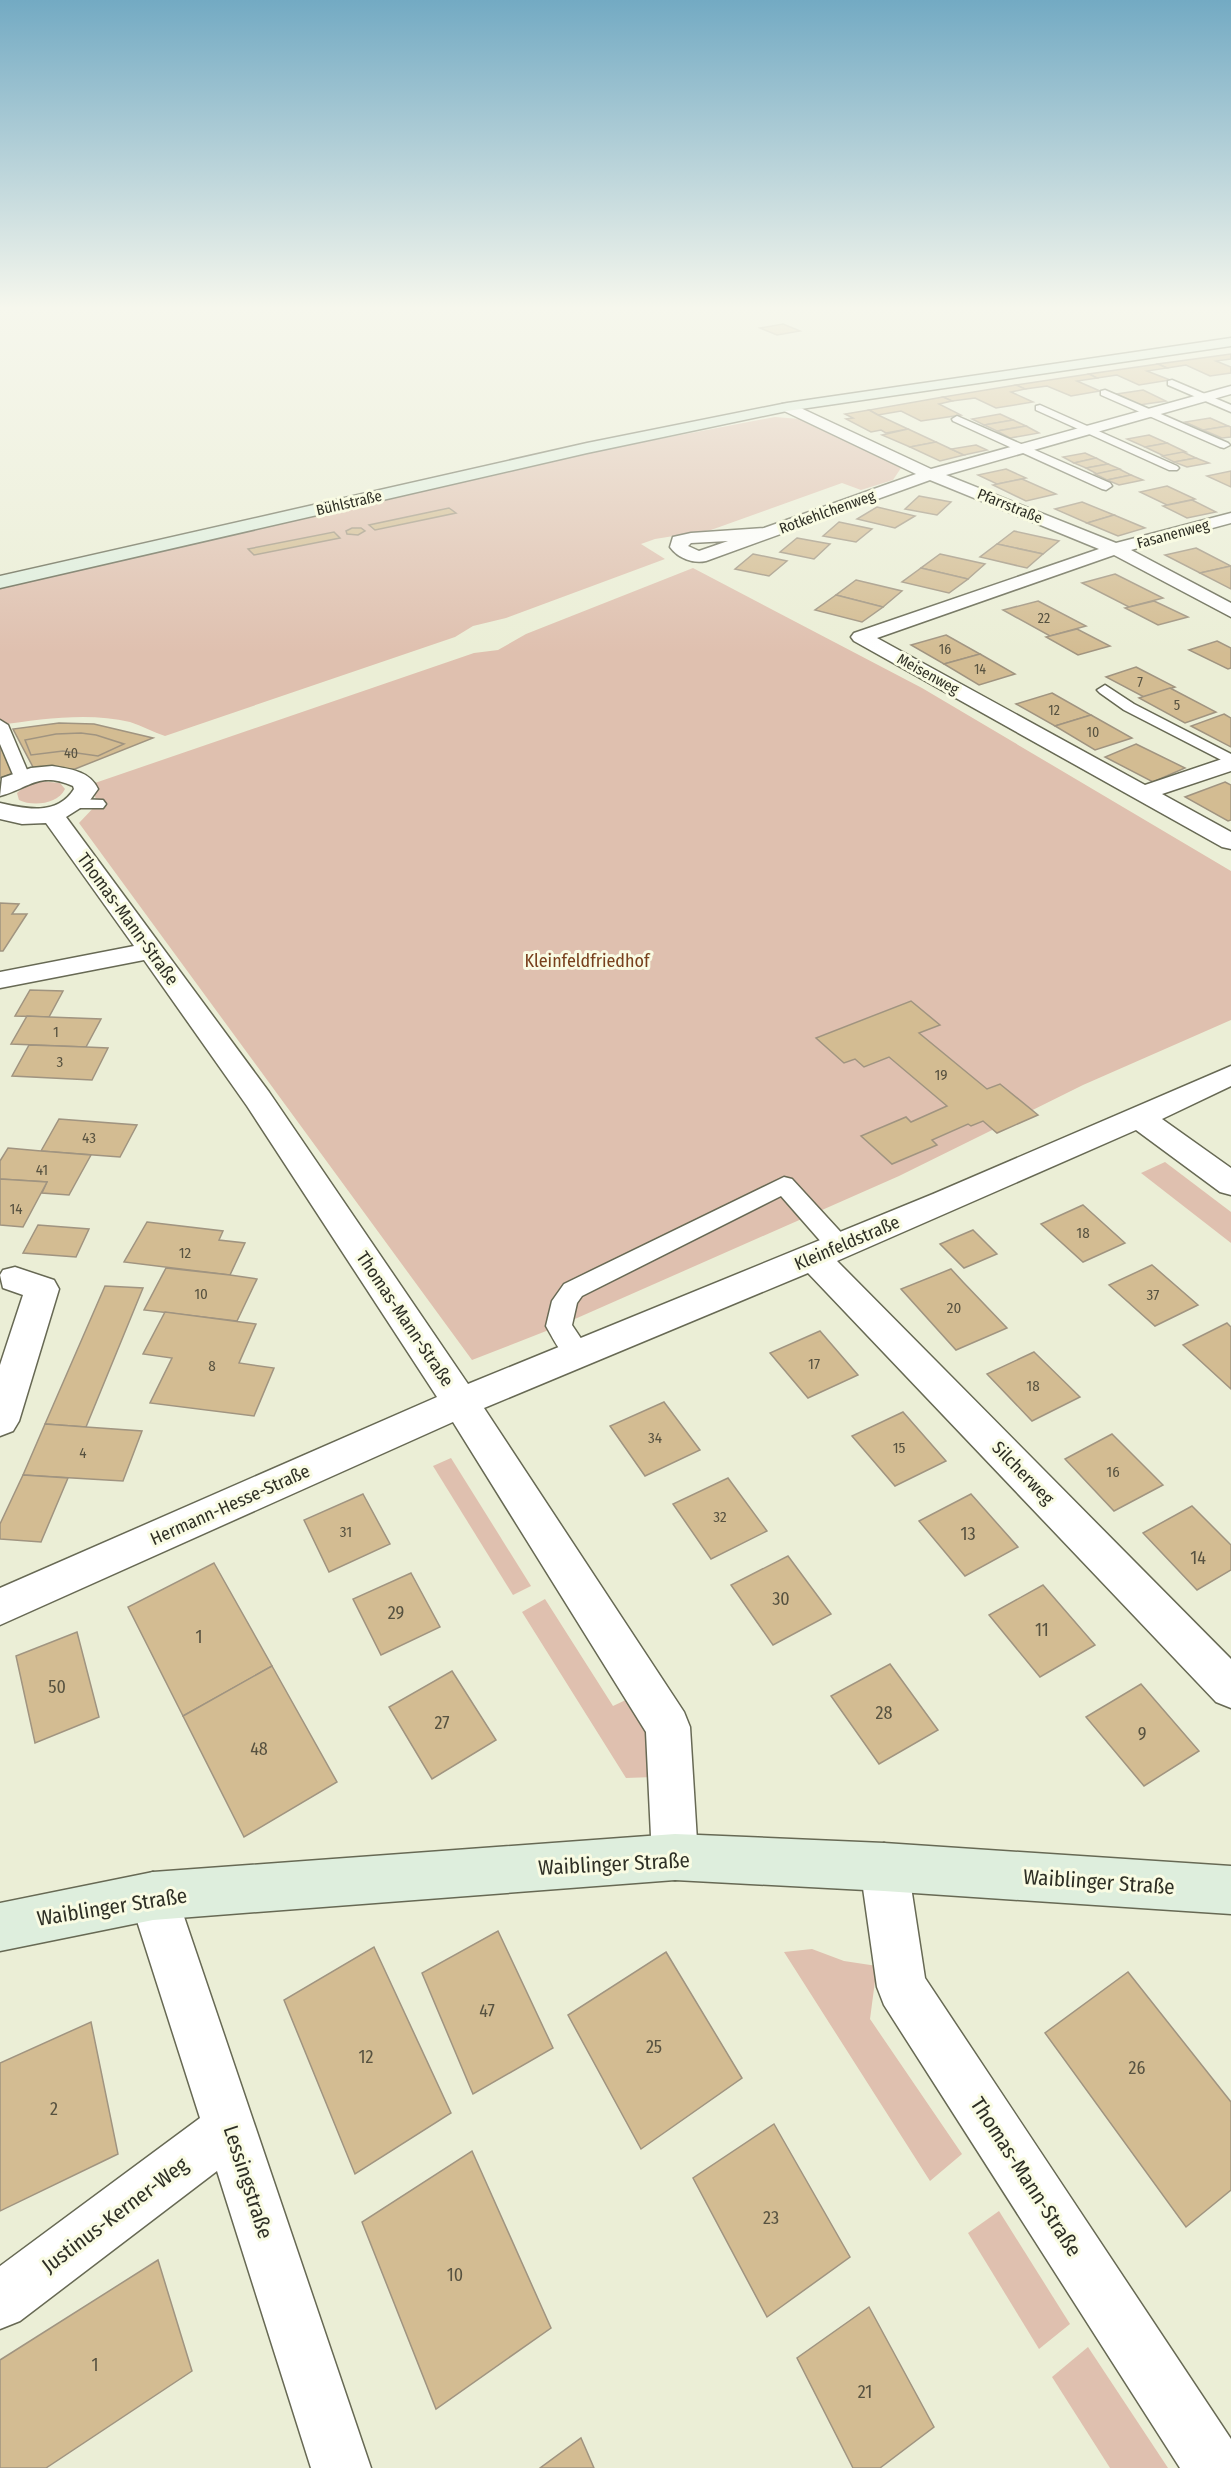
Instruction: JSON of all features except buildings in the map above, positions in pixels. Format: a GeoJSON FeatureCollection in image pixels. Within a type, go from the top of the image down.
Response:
{"type":"FeatureCollection","features":[{"type":"Feature","properties":{"kind":"main road","name":"Bühlstraße"},"geometry":{"type":"LineString","coordinates":[[0,582],[575,451],[709,423]]}},
{"type":"Feature","properties":{"kind":"main road","name":"Waiblinger Straße"},"geometry":{"type":"LineString","coordinates":[[0,1927],[153,1896],[675,1857],[884,1867],[1231,1890]]}},
{"type":"Feature","properties":{"kind":"street","name":"Pfarrstraße"},"geometry":{"type":"LineString","coordinates":[[822,423],[930,474],[1115,549],[1231,611]]}},
{"type":"Feature","properties":{"kind":"street","name":"Rotkehlchenweg"},"geometry":{"type":"LineString","coordinates":[[768,533],[679,541],[679,547],[695,560],[930,474],[1023,450],[1113,423]]}},
{"type":"Feature","properties":{"kind":"street","name":"Fasanenweg"},"geometry":{"type":"LineString","coordinates":[[1115,549],[1231,518]]}},
{"type":"Feature","properties":{"kind":"street","name":"Meisenweg"},"geometry":{"type":"LineString","coordinates":[[1115,549],[861,637],[1231,842]]}},
{"type":"Feature","properties":{"kind":"street"},"geometry":{"type":"LineString","coordinates":[[1141,794],[1231,762]]}},
{"type":"Feature","properties":{"kind":"street"},"geometry":{"type":"LineString","coordinates":[[0,789],[22,777],[45,773],[68,774],[83,782],[86,789],[75,807],[24,817],[0,810]]}},
{"type":"Feature","properties":{"kind":"street","name":"Thomas-Mann-Straße"},"geometry":{"type":"LineString","coordinates":[[75,807],[152,950],[258,1100],[461,1403],[668,1727],[675,1857]]}},
{"type":"Feature","properties":{"kind":"street"},"geometry":{"type":"LineString","coordinates":[[0,980],[152,950]]}},
{"type":"Feature","properties":{"kind":"street","name":"Kleinfeldstraße"},"geometry":{"type":"LineString","coordinates":[[461,1403],[827,1252],[1140,1118],[1231,1075]]}},
{"type":"Feature","properties":{"kind":"street"},"geometry":{"type":"LineString","coordinates":[[1140,1118],[1231,1184]]}},
{"type":"Feature","properties":{"kind":"street","name":"Silcherweg"},"geometry":{"type":"LineString","coordinates":[[827,1252],[1231,1688]]}},
{"type":"Feature","properties":{"kind":"street"},"geometry":{"type":"LineString","coordinates":[[0,1421],[42,1289],[15,1279]]}},
{"type":"Feature","properties":{"kind":"street","name":"Hermann-Hesse-Straße"},"geometry":{"type":"LineString","coordinates":[[0,1607],[461,1403]]}},
{"type":"Feature","properties":{"kind":"street","name":"Thomas-Mann-Straße"},"geometry":{"type":"LineString","coordinates":[[884,1867],[902,1986],[1215,2468]]}},
{"type":"Feature","properties":{"kind":"street","name":"Lessingstraße"},"geometry":{"type":"LineString","coordinates":[[153,1896],[341,2468]]}},
{"type":"Feature","properties":{"kind":"street","name":"Justinus-Kerner-Weg"},"geometry":{"type":"LineString","coordinates":[[0,2301],[230,2128]]}},
{"type":"Feature","properties":{"kind":"lane"},"geometry":{"type":"LineString","coordinates":[[966,423],[1106,486]]}},
{"type":"Feature","properties":{"kind":"lane"},"geometry":{"type":"LineString","coordinates":[[1071,423],[1173,468]]}},
{"type":"Feature","properties":{"kind":"lane"},"geometry":{"type":"LineString","coordinates":[[1171,423],[1224,445]]}},
{"type":"Feature","properties":{"kind":"lane"},"geometry":{"type":"LineString","coordinates":[[1105,690],[1129,707],[1231,762]]}},
{"type":"Feature","properties":{"kind":"lane"},"geometry":{"type":"LineString","coordinates":[[0,725],[22,777]]}},
{"type":"Feature","properties":{"kind":"lane"},"geometry":{"type":"LineString","coordinates":[[579,1355],[559,1326],[565,1301],[573,1290],[784,1185],[827,1252]]}},
{"type":"Feature","properties":{"kind":"green space"},"geometry":{"type":"Polygon","coordinates":[[[743,423],[809,423],[901,468],[893,480],[861,490],[842,483],[711,530],[655,539],[641,544],[665,559],[506,618],[473,626],[455,637],[165,736],[130,722],[98,717],[48,719],[0,725],[0,588],[618,447],[743,423]]]}},
{"type":"Feature","properties":{"kind":"green space","name":"Kleinfeldfriedhof"},"geometry":{"type":"Polygon","coordinates":[[[693,568],[922,688],[1231,871],[1231,1020],[1083,1085],[899,1176],[559,1326],[472,1360],[79,823],[97,804],[92,784],[474,653],[498,650],[526,634],[693,568]]]}},
{"type":"Feature","properties":{"kind":"green space"},"geometry":{"type":"Polygon","coordinates":[[[39,781],[60,783],[65,789],[57,798],[45,803],[19,800],[17,793],[25,786],[39,781]]]}},
{"type":"Feature","properties":{"kind":"green space"},"geometry":{"type":"Polygon","coordinates":[[[1165,1162],[1231,1212],[1231,1243],[1141,1173],[1165,1162]]]}},
{"type":"Feature","properties":{"kind":"green space"},"geometry":{"type":"Polygon","coordinates":[[[451,1458],[531,1586],[513,1595],[433,1466],[451,1458]]]}},
{"type":"Feature","properties":{"kind":"green space"},"geometry":{"type":"Polygon","coordinates":[[[545,1599],[613,1706],[630,1698],[646,1726],[654,1777],[626,1778],[522,1612],[545,1599]]]}},
{"type":"Feature","properties":{"kind":"green space"},"geometry":{"type":"Polygon","coordinates":[[[812,1949],[844,1961],[877,1966],[870,2019],[962,2154],[930,2181],[784,1952],[812,1949]]]}},
{"type":"Feature","properties":{"kind":"green space"},"geometry":{"type":"Polygon","coordinates":[[[999,2211],[1070,2324],[1039,2349],[968,2233],[999,2211]]]}},
{"type":"Feature","properties":{"kind":"green space"},"geometry":{"type":"Polygon","coordinates":[[[1088,2347],[1168,2468],[1110,2468],[1052,2377],[1088,2347]]]}}]}
